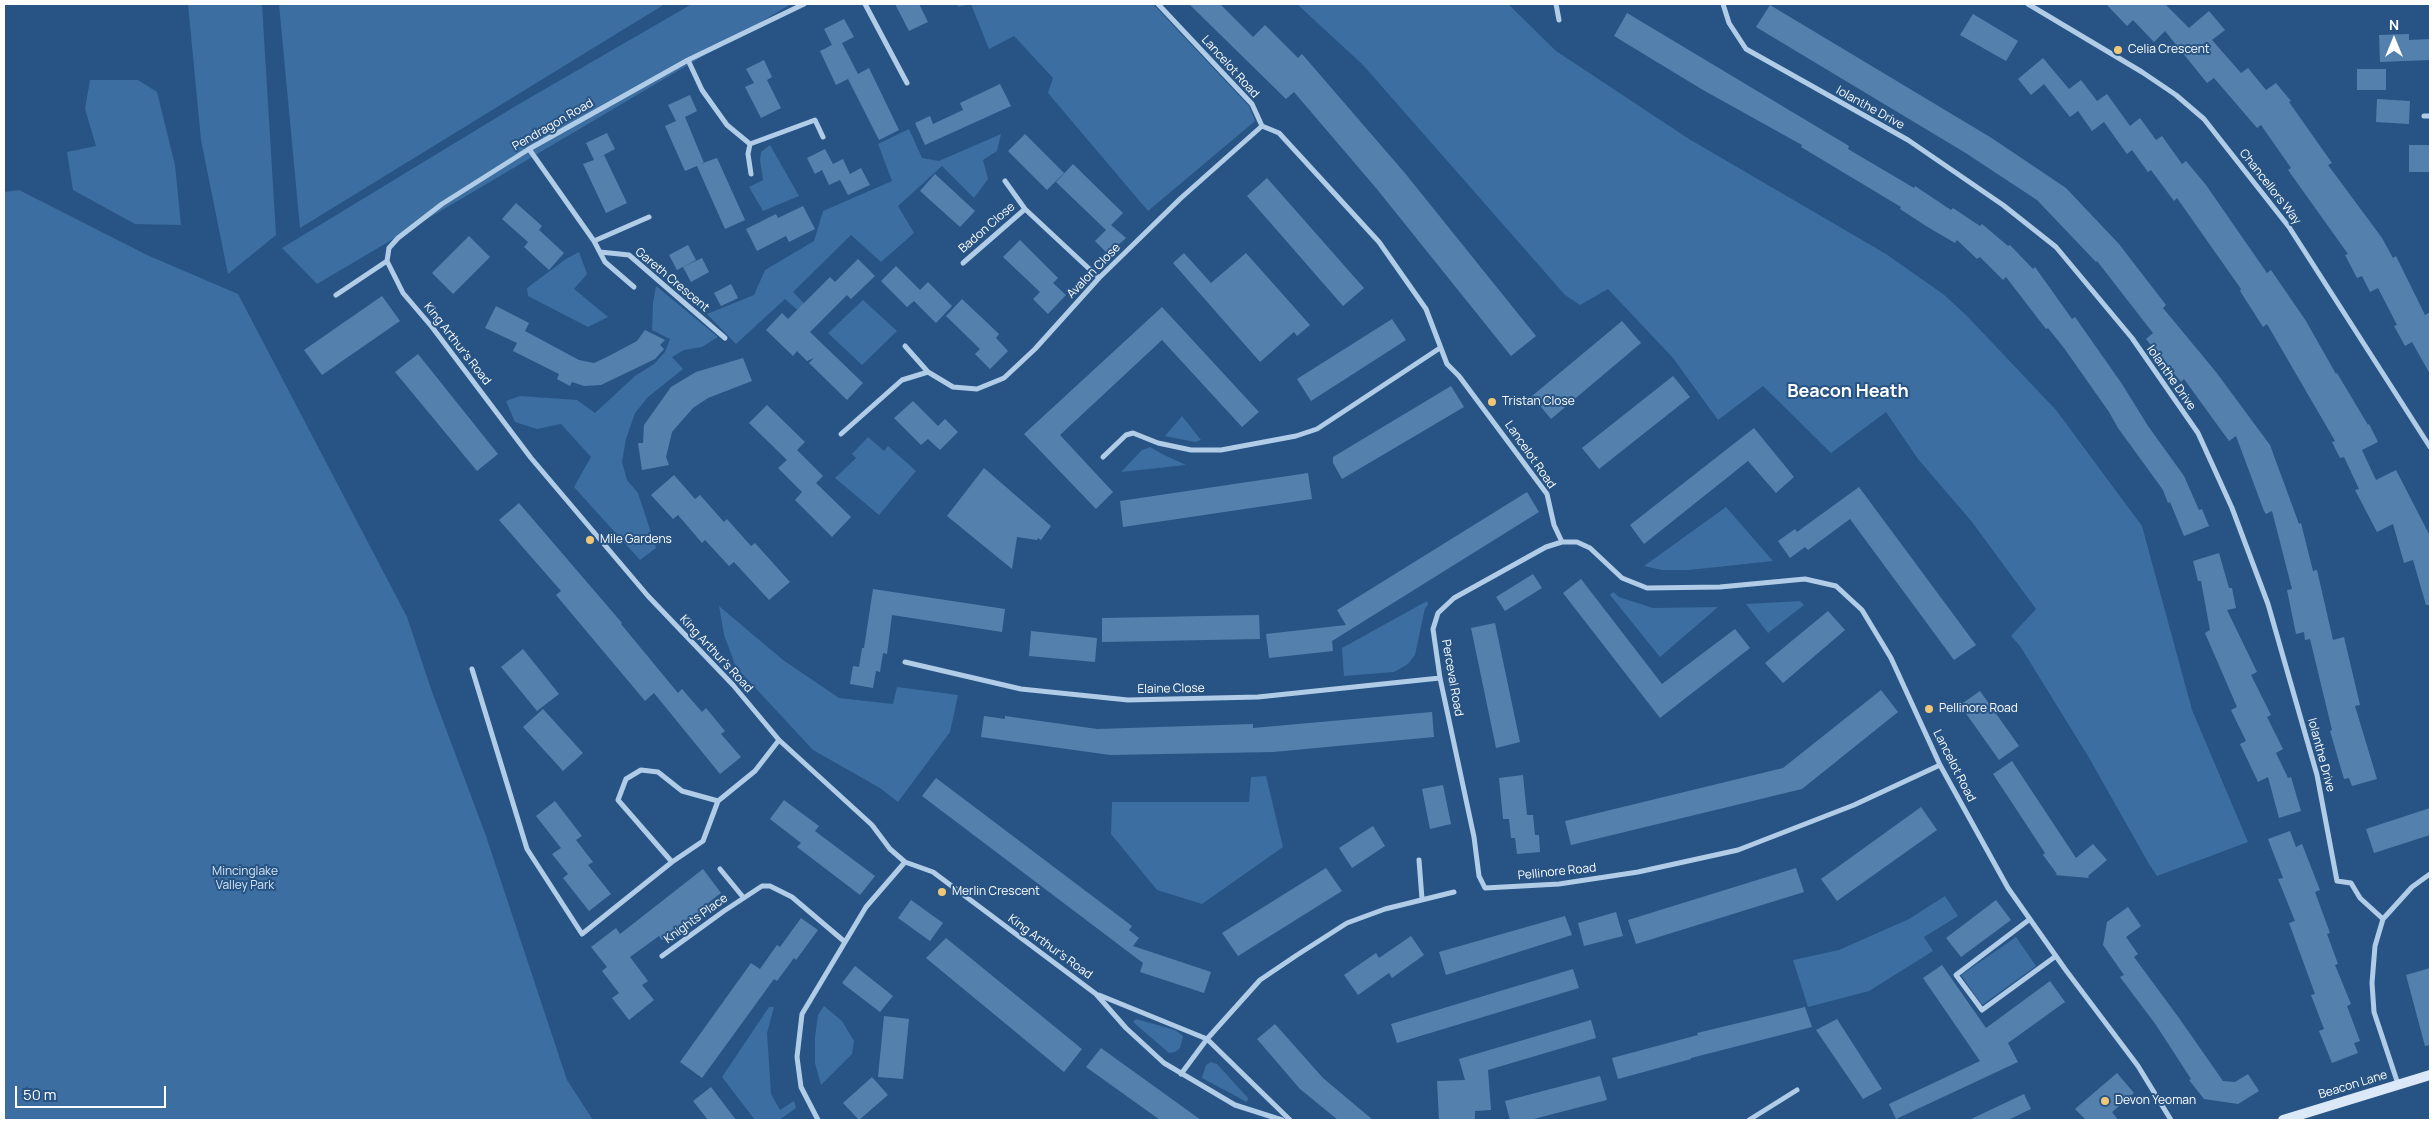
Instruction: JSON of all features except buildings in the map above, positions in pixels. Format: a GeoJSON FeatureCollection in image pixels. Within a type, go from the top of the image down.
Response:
{"type":"FeatureCollection","features":[{"type":"Feature","properties":{"kind":"street","name":"Pendragon Road"},"geometry":{"type":"LineString","coordinates":[[336,295],[387,260],[389,248],[398,238],[442,204],[529,150],[688,60],[804,4]]}},
{"type":"Feature","properties":{"kind":"street"},"geometry":{"type":"LineString","coordinates":[[864,4],[907,83]]}},
{"type":"Feature","properties":{"kind":"street","name":"Lancelot Road"},"geometry":{"type":"LineString","coordinates":[[1158,4],[1252,104],[1262,126],[1279,133],[1379,242],[1426,309],[1447,364],[1459,376],[1547,494],[1554,525],[1562,542],[1570,540],[1590,548],[1622,578],[1647,588],[1711,587],[1805,580],[1836,586],[1862,610],[1891,658],[1940,765],[2008,888],[2138,1066],[2171,1120]]}},
{"type":"Feature","properties":{"kind":"street"},"geometry":{"type":"LineString","coordinates":[[1556,4],[1559,20]]}},
{"type":"Feature","properties":{"kind":"street","name":"Iolanthe Drive"},"geometry":{"type":"LineString","coordinates":[[1722,4],[1729,23],[1746,49],[1908,140],[2003,204],[2056,247],[2132,338],[2198,433],[2232,508],[2268,604],[2318,775],[2337,881],[2351,883],[2360,898],[2382,919]]}},
{"type":"Feature","properties":{"kind":"street","name":"Chancellors Way"},"geometry":{"type":"LineString","coordinates":[[2028,4],[2142,72],[2176,96],[2204,120],[2289,228],[2430,447]]}},
{"type":"Feature","properties":{"kind":"street"},"geometry":{"type":"LineString","coordinates":[[688,60],[702,90],[727,125],[750,144]]}},
{"type":"Feature","properties":{"kind":"street"},"geometry":{"type":"LineString","coordinates":[[750,144],[815,120],[823,137]]}},
{"type":"Feature","properties":{"kind":"street","name":"Avalon Close"},"geometry":{"type":"LineString","coordinates":[[905,346],[928,372],[953,387],[977,390],[1004,378],[1034,349],[1099,278],[1181,198],[1262,126]]}},
{"type":"Feature","properties":{"kind":"street"},"geometry":{"type":"LineString","coordinates":[[750,144],[748,154],[751,174]]}},
{"type":"Feature","properties":{"kind":"street"},"geometry":{"type":"LineString","coordinates":[[529,150],[594,241],[605,262],[634,286]]}},
{"type":"Feature","properties":{"kind":"street","name":"Badon Close"},"geometry":{"type":"LineString","coordinates":[[1005,181],[1025,208],[1099,278]]}},
{"type":"Feature","properties":{"kind":"street","name":"Badon Close"},"geometry":{"type":"LineString","coordinates":[[962,263],[1025,208]]}},
{"type":"Feature","properties":{"kind":"street"},"geometry":{"type":"LineString","coordinates":[[594,241],[650,217]]}},
{"type":"Feature","properties":{"kind":"street","name":"Gareth Crescent"},"geometry":{"type":"LineString","coordinates":[[600,252],[629,255],[726,338]]}},
{"type":"Feature","properties":{"kind":"street","name":"King Arthur's Road"},"geometry":{"type":"LineString","coordinates":[[387,260],[402,293],[432,327],[531,458],[648,596],[732,685],[779,740],[872,825],[890,849],[905,862],[933,872],[1096,994],[1126,1028],[1164,1063],[1235,1105],[1282,1120]]}},
{"type":"Feature","properties":{"kind":"street"},"geometry":{"type":"LineString","coordinates":[[1103,457],[1126,435],[1133,433],[1158,443],[1191,450],[1221,450],[1296,436],[1317,429],[1440,348]]}},
{"type":"Feature","properties":{"kind":"street"},"geometry":{"type":"LineString","coordinates":[[841,434],[902,380],[928,372]]}},
{"type":"Feature","properties":{"kind":"street","name":"Perceval Road"},"geometry":{"type":"LineString","coordinates":[[1485,888],[1480,876],[1472,828],[1440,678],[1433,629],[1438,612],[1454,598],[1546,547],[1562,542]]}},
{"type":"Feature","properties":{"kind":"street","name":"Elaine Close"},"geometry":{"type":"LineString","coordinates":[[904,662],[1022,689],[1128,700],[1258,697],[1440,678]]}},
{"type":"Feature","properties":{"kind":"street"},"geometry":{"type":"LineString","coordinates":[[472,668],[527,849],[582,934],[672,862],[703,841],[718,801],[756,772],[779,740]]}},
{"type":"Feature","properties":{"kind":"street","name":"Pellinore Road"},"geometry":{"type":"LineString","coordinates":[[1485,888],[1558,884],[1647,870],[1738,850],[1854,805],[1940,765]]}},
{"type":"Feature","properties":{"kind":"street"},"geometry":{"type":"LineString","coordinates":[[672,862],[618,800],[626,779],[641,770],[658,772],[682,791],[718,801]]}},
{"type":"Feature","properties":{"kind":"street"},"geometry":{"type":"LineString","coordinates":[[1419,860],[1422,899]]}},
{"type":"Feature","properties":{"kind":"street"},"geometry":{"type":"LineString","coordinates":[[818,1120],[801,1087],[797,1057],[802,1014],[866,908],[905,862]]}},
{"type":"Feature","properties":{"kind":"street","name":"Knights Place"},"geometry":{"type":"LineString","coordinates":[[720,869],[743,897]]}},
{"type":"Feature","properties":{"kind":"street"},"geometry":{"type":"LineString","coordinates":[[2398,1084],[2374,1012],[2373,961],[2382,919],[2412,886],[2430,874]]}},
{"type":"Feature","properties":{"kind":"street","name":"Knights Place"},"geometry":{"type":"LineString","coordinates":[[662,956],[743,897],[762,886],[770,886],[792,897],[845,942]]}},
{"type":"Feature","properties":{"kind":"street"},"geometry":{"type":"LineString","coordinates":[[1180,1074],[1260,980],[1297,955],[1347,923],[1422,899],[1454,892]]}},
{"type":"Feature","properties":{"kind":"street"},"geometry":{"type":"LineString","coordinates":[[2030,919],[1956,975],[1982,1010],[2056,956]]}},
{"type":"Feature","properties":{"kind":"street","name":"King Arthur's Road"},"geometry":{"type":"LineString","coordinates":[[1096,994],[1207,1040],[1290,1120]]}},
{"type":"Feature","properties":{"kind":"street","name":"Beacon Lane"},"geometry":{"type":"LineString","coordinates":[[2283,1120],[2430,1075]]}},
{"type":"Feature","properties":{"kind":"street"},"geometry":{"type":"LineString","coordinates":[[1749,1120],[1797,1090]]}},
{"type":"Feature","properties":{"kind":"green space"},"geometry":{"type":"Polygon","coordinates":[[[188,4],[262,4],[276,235],[228,274],[201,140],[188,4]]]}},
{"type":"Feature","properties":{"kind":"green space"},"geometry":{"type":"Polygon","coordinates":[[[279,4],[665,4],[300,228],[279,4]]]}},
{"type":"Feature","properties":{"kind":"green space"},"geometry":{"type":"Polygon","coordinates":[[[692,4],[791,4],[317,284],[282,248],[519,104],[692,4]]]}},
{"type":"Feature","properties":{"kind":"green space"},"geometry":{"type":"Polygon","coordinates":[[[957,4],[971,4],[958,7],[957,4]]]}},
{"type":"Feature","properties":{"kind":"green space"},"geometry":{"type":"Polygon","coordinates":[[[971,4],[1153,4],[1249,106],[1255,121],[1148,211],[1048,93],[1053,78],[1014,36],[989,49],[971,4]]]}},
{"type":"Feature","properties":{"kind":"green space"},"geometry":{"type":"Polygon","coordinates":[[[1297,4],[1508,4],[1556,51],[1689,139],[1886,254],[1943,294],[1966,315],[2056,410],[2142,526],[2192,710],[2248,842],[2157,876],[2088,756],[2020,646],[2011,636],[2036,609],[1972,522],[1918,459],[1886,412],[1831,453],[1763,386],[1718,420],[1673,358],[1608,289],[1580,305],[1565,295],[1363,65],[1297,4]]]}},
{"type":"Feature","properties":{"kind":"green space"},"geometry":{"type":"Polygon","coordinates":[[[90,80],[138,80],[157,92],[175,165],[181,225],[135,224],[73,190],[67,152],[96,146],[85,109],[90,80]]]}},
{"type":"Feature","properties":{"kind":"green space"},"geometry":{"type":"Polygon","coordinates":[[[909,129],[922,158],[939,161],[1001,134],[997,151],[983,160],[988,179],[974,198],[942,166],[898,206],[914,233],[881,262],[851,235],[793,292],[821,321],[816,326],[785,299],[736,344],[707,314],[754,295],[765,270],[814,241],[823,211],[892,181],[878,144],[909,129]]]}},
{"type":"Feature","properties":{"kind":"green space"},"geometry":{"type":"Polygon","coordinates":[[[770,145],[799,196],[763,211],[749,187],[763,180],[760,160],[761,152],[770,145]]]}},
{"type":"Feature","properties":{"kind":"green space","name":"Mincinglake Valley Park"},"geometry":{"type":"Polygon","coordinates":[[[19,190],[147,255],[238,294],[407,617],[431,689],[486,836],[567,1080],[593,1120],[4,1120],[4,192],[19,190]]]}},
{"type":"Feature","properties":{"kind":"green space"},"geometry":{"type":"Polygon","coordinates":[[[579,252],[587,274],[574,289],[608,317],[588,327],[528,296],[527,288],[566,259],[579,252]]]}},
{"type":"Feature","properties":{"kind":"green space"},"geometry":{"type":"Polygon","coordinates":[[[656,286],[718,337],[702,347],[684,350],[672,357],[683,369],[648,397],[635,413],[626,439],[622,462],[627,480],[638,493],[656,548],[640,560],[574,487],[591,457],[561,424],[537,429],[515,422],[506,401],[520,396],[577,400],[595,413],[635,376],[654,364],[665,352],[670,339],[652,330],[656,286]]]}},
{"type":"Feature","properties":{"kind":"green space"},"geometry":{"type":"Polygon","coordinates":[[[863,300],[897,331],[862,365],[828,333],[863,300]]]}},
{"type":"Feature","properties":{"kind":"green space"},"geometry":{"type":"Polygon","coordinates":[[[1182,416],[1201,440],[1195,442],[1165,436],[1182,416]]]}},
{"type":"Feature","properties":{"kind":"green space"},"geometry":{"type":"Polygon","coordinates":[[[868,437],[884,451],[888,446],[916,471],[879,515],[835,478],[856,458],[852,454],[868,437]]]}},
{"type":"Feature","properties":{"kind":"green space"},"geometry":{"type":"Polygon","coordinates":[[[1150,447],[1186,465],[1121,472],[1142,450],[1150,447]]]}},
{"type":"Feature","properties":{"kind":"green space"},"geometry":{"type":"Polygon","coordinates":[[[1726,507],[1773,561],[1689,570],[1662,570],[1644,566],[1726,507]]]}},
{"type":"Feature","properties":{"kind":"green space"},"geometry":{"type":"Polygon","coordinates":[[[1613,592],[1619,597],[1653,608],[1718,607],[1660,657],[1610,595],[1613,592]]]}},
{"type":"Feature","properties":{"kind":"green space"},"geometry":{"type":"Polygon","coordinates":[[[1427,601],[1428,605],[1425,608],[1415,655],[1408,664],[1394,672],[1344,676],[1342,648],[1427,601]]]}},
{"type":"Feature","properties":{"kind":"green space"},"geometry":{"type":"Polygon","coordinates":[[[1800,601],[1804,605],[1768,633],[1746,604],[1800,601]]]}},
{"type":"Feature","properties":{"kind":"green space"},"geometry":{"type":"Polygon","coordinates":[[[719,606],[783,660],[839,698],[893,704],[897,687],[958,695],[950,732],[898,802],[880,788],[813,750],[736,667],[724,635],[719,606]]]}},
{"type":"Feature","properties":{"kind":"green space"},"geometry":{"type":"Polygon","coordinates":[[[1266,776],[1283,847],[1202,904],[1157,890],[1111,834],[1112,802],[1249,802],[1251,777],[1266,776]]]}},
{"type":"Feature","properties":{"kind":"green space"},"geometry":{"type":"Polygon","coordinates":[[[1945,896],[1958,916],[1924,937],[1933,951],[1869,991],[1808,1007],[1793,960],[1839,950],[1909,919],[1945,896]]]}},
{"type":"Feature","properties":{"kind":"green space"},"geometry":{"type":"Polygon","coordinates":[[[2016,937],[2036,966],[1982,1005],[1961,975],[2016,937]]]}},
{"type":"Feature","properties":{"kind":"green space"},"geometry":{"type":"Polygon","coordinates":[[[824,1006],[842,1021],[854,1041],[852,1054],[821,1085],[815,1063],[815,1037],[818,1015],[824,1006]]]}},
{"type":"Feature","properties":{"kind":"green space"},"geometry":{"type":"Polygon","coordinates":[[[769,1007],[774,1007],[767,1033],[771,1094],[780,1110],[794,1101],[796,1108],[779,1120],[755,1120],[722,1077],[769,1007]]]}},
{"type":"Feature","properties":{"kind":"green space"},"geometry":{"type":"Polygon","coordinates":[[[1136,1019],[1175,1030],[1183,1036],[1180,1048],[1175,1052],[1169,1053],[1133,1022],[1136,1019]]]}},
{"type":"Feature","properties":{"kind":"green space"},"geometry":{"type":"Polygon","coordinates":[[[1211,1062],[1217,1064],[1248,1098],[1247,1102],[1202,1078],[1206,1065],[1211,1062]]]}},
{"type":"Feature","properties":{"kind":"place","name":"Celia Crescent"},"geometry":{"type":"Point","coordinates":[2118,50]}},
{"type":"Feature","properties":{"kind":"place","name":"Tristan Close"},"geometry":{"type":"Point","coordinates":[1492,402]}},
{"type":"Feature","properties":{"kind":"place","name":"Mile Gardens"},"geometry":{"type":"Point","coordinates":[590,540]}},
{"type":"Feature","properties":{"kind":"place","name":"Pellinore Road"},"geometry":{"type":"Point","coordinates":[1929,709]}},
{"type":"Feature","properties":{"kind":"place","name":"Merlin Crescent"},"geometry":{"type":"Point","coordinates":[942,892]}},
{"type":"Feature","properties":{"kind":"place","name":"Devon Yeoman"},"geometry":{"type":"Point","coordinates":[2105,1101]}},
{"type":"Feature","properties":{"kind":"district","name":"Beacon Heath"},"geometry":{"type":"Point","coordinates":[1848,392]}}]}
